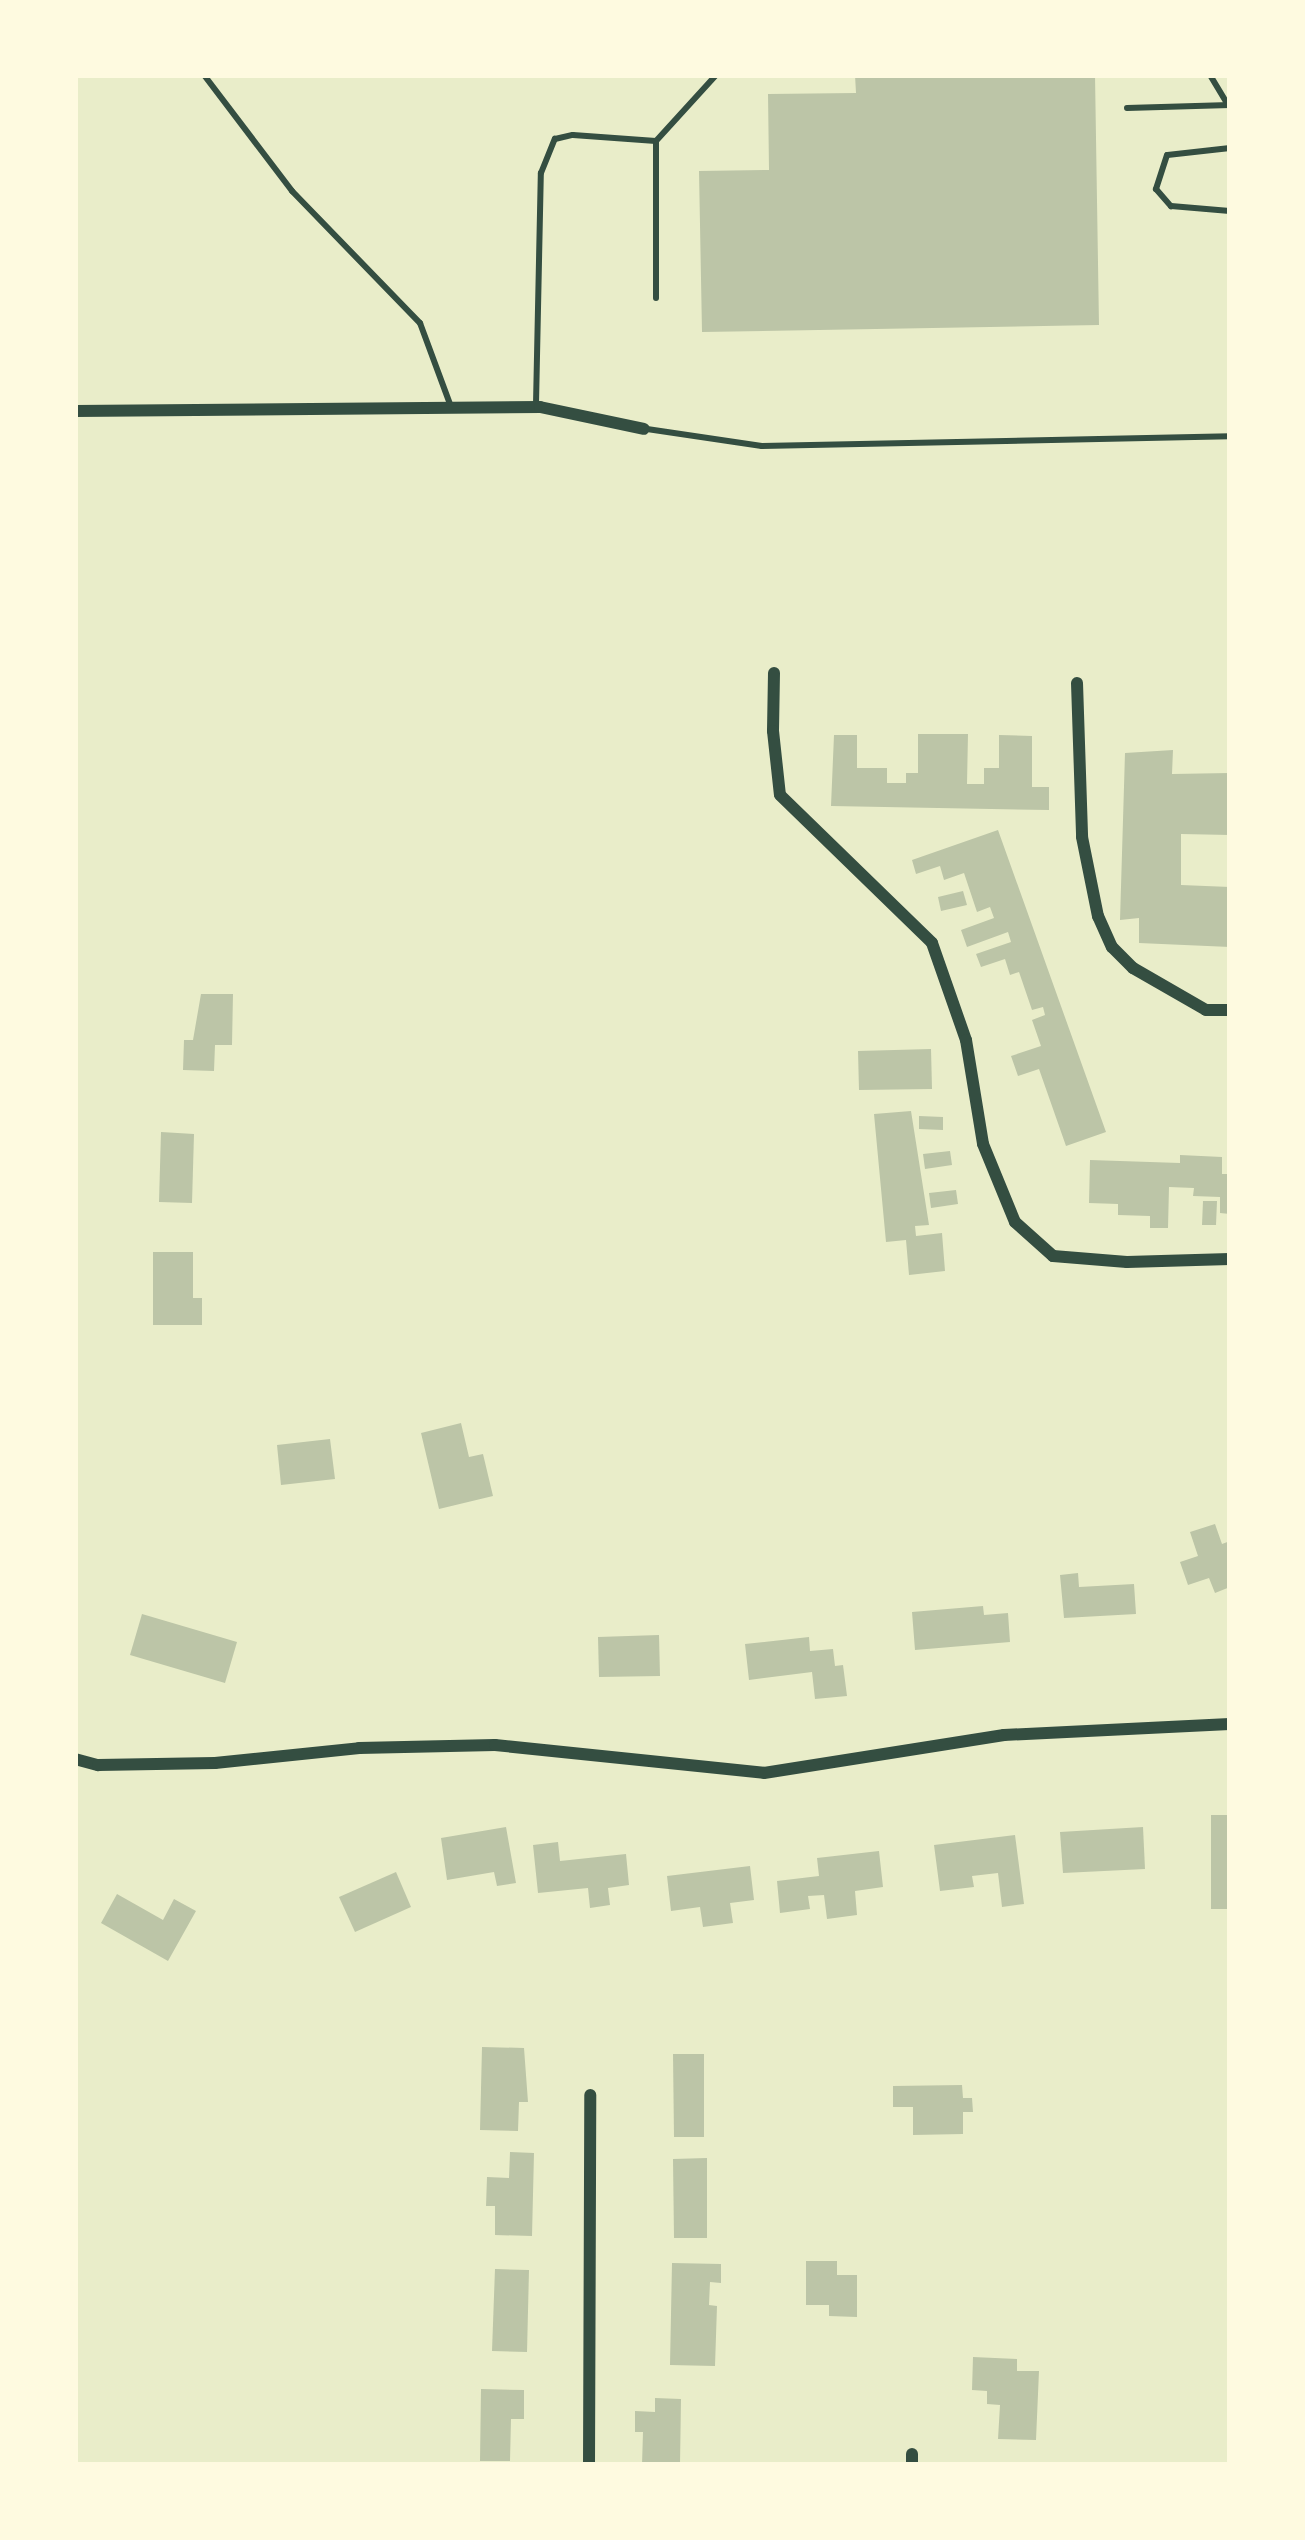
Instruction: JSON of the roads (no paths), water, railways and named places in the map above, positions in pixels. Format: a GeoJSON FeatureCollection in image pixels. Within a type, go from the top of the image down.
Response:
{"type":"FeatureCollection","features":[{"type":"Feature","properties":{"kind":"street"},"geometry":{"type":"LineString","coordinates":[[75,411],[536,407],[644,429]]}},
{"type":"Feature","properties":{"kind":"street"},"geometry":{"type":"LineString","coordinates":[[774,674],[772,731],[780,795],[932,944],[966,1040],[983,1144],[1016,1222],[1053,1256],[1126,1262],[1230,1259]]}},
{"type":"Feature","properties":{"kind":"street"},"geometry":{"type":"LineString","coordinates":[[1077,683],[1082,837],[1094,900],[1112,947],[1133,968],[1206,1010],[1230,1010]]}},
{"type":"Feature","properties":{"kind":"street"},"geometry":{"type":"LineString","coordinates":[[75,1759],[98,1765],[215,1763],[359,1748],[495,1744],[764,1773],[1043,1731],[1230,1724]]}},
{"type":"Feature","properties":{"kind":"street"},"geometry":{"type":"LineString","coordinates":[[590,2095],[590,2465]]}},
{"type":"Feature","properties":{"kind":"lane"},"geometry":{"type":"LineString","coordinates":[[204,75],[292,191],[420,323],[451,407]]}},
{"type":"Feature","properties":{"kind":"lane"},"geometry":{"type":"LineString","coordinates":[[656,298],[656,142],[716,75]]}},
{"type":"Feature","properties":{"kind":"lane"},"geometry":{"type":"LineString","coordinates":[[1210,75],[1229,105]]}},
{"type":"Feature","properties":{"kind":"lane"},"geometry":{"type":"LineString","coordinates":[[1126,108],[1229,105]]}},
{"type":"Feature","properties":{"kind":"lane"},"geometry":{"type":"LineString","coordinates":[[536,407],[541,173],[554,139],[573,135],[656,142]]}},
{"type":"Feature","properties":{"kind":"lane"},"geometry":{"type":"LineString","coordinates":[[1230,148],[1167,155],[1156,189],[1171,206],[1230,211]]}},
{"type":"Feature","properties":{"kind":"lane"},"geometry":{"type":"LineString","coordinates":[[644,429],[762,446],[1230,436]]}}]}
